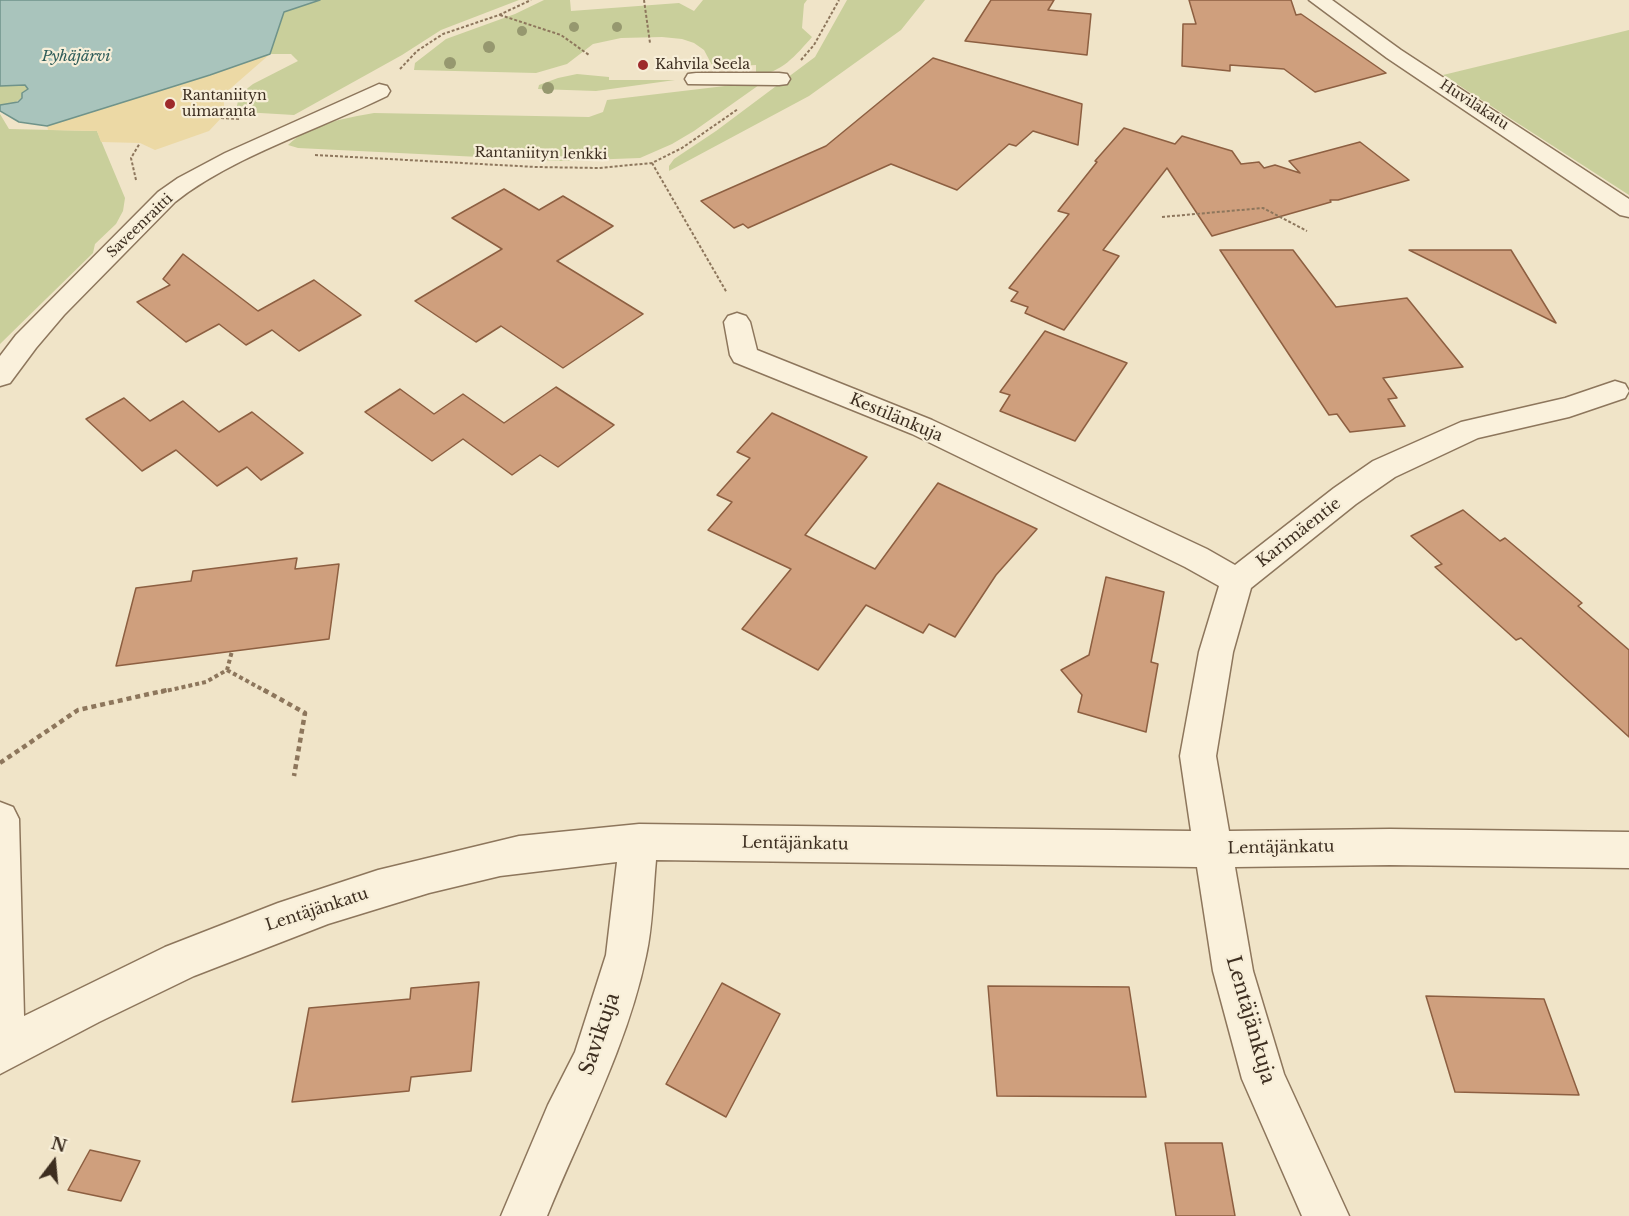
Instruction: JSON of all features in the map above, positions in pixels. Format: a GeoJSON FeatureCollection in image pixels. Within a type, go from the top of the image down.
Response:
{"type":"FeatureCollection","features":[{"type":"Feature","properties":{"kind":"street","name":"Huvilakatu"},"geometry":{"type":"LineString","coordinates":[[1319,0],[1394,54],[1629,210]]}},
{"type":"Feature","properties":{"kind":"street"},"geometry":{"type":"LineString","coordinates":[[696,79],[779,79]]}},
{"type":"Feature","properties":{"kind":"street","name":"Saveenraitti"},"geometry":{"type":"LineString","coordinates":[[0,375],[16,352],[44,322],[160,203],[185,184],[249,151],[338,112],[379,91]]}},
{"type":"Feature","properties":{"kind":"street","name":"Kestilänkuja"},"geometry":{"type":"LineString","coordinates":[[737,322],[744,355],[922,427],[1196,558],[1237,581]]}},
{"type":"Feature","properties":{"kind":"street","name":"Karimäentie"},"geometry":{"type":"LineString","coordinates":[[1237,581],[1345,496],[1384,469],[1471,429],[1569,406],[1615,392]]}},
{"type":"Feature","properties":{"kind":"street"},"geometry":{"type":"LineString","coordinates":[[1213,849],[1198,756],[1216,652],[1237,581]]}},
{"type":"Feature","properties":{"kind":"street"},"geometry":{"type":"LineString","coordinates":[[0,819],[2,1052]]}},
{"type":"Feature","properties":{"kind":"street","name":"Lentäjänkatu"},"geometry":{"type":"LineString","coordinates":[[2,1052],[141,978],[230,939],[323,905],[482,861],[570,848],[639,842],[1213,849],[1390,847],[1629,850]]}},
{"type":"Feature","properties":{"kind":"street","name":"Savikuja"},"geometry":{"type":"LineString","coordinates":[[524,1216],[564,1121],[594,1059],[613,998],[626,955],[639,842]]}},
{"type":"Feature","properties":{"kind":"street","name":"Lentäjänkuja"},"geometry":{"type":"LineString","coordinates":[[1213,849],[1233,971],[1264,1079],[1326,1216]]}},
{"type":"Feature","properties":{"kind":"path"},"geometry":{"type":"LineString","coordinates":[[379,91],[417,51],[443,34],[499,15],[531,0]]}},
{"type":"Feature","properties":{"kind":"path"},"geometry":{"type":"LineString","coordinates":[[644,0],[650,43]]}},
{"type":"Feature","properties":{"kind":"path","name":"Rantaniityn lenkki"},"geometry":{"type":"LineString","coordinates":[[249,151],[536,167],[598,168],[652,163],[682,148],[779,79],[813,45],[839,0]]}},
{"type":"Feature","properties":{"kind":"path"},"geometry":{"type":"LineString","coordinates":[[499,15],[561,35],[589,55]]}},
{"type":"Feature","properties":{"kind":"path"},"geometry":{"type":"LineString","coordinates":[[652,163],[727,292],[737,322]]}},
{"type":"Feature","properties":{"kind":"path"},"geometry":{"type":"LineString","coordinates":[[1162,217],[1263,208],[1307,231]]}},
{"type":"Feature","properties":{"kind":"path"},"geometry":{"type":"LineString","coordinates":[[0,763],[78,710],[206,682],[227,670],[232,651]]}},
{"type":"Feature","properties":{"kind":"path"},"geometry":{"type":"LineString","coordinates":[[227,670],[305,712],[294,776]]}},
{"type":"Feature","properties":{"kind":"green space"},"geometry":{"type":"Polygon","coordinates":[[[320,0],[519,0],[441,30],[402,55],[294,115],[243,112],[237,106],[239,95],[253,84],[298,61],[291,54],[270,54],[284,12],[320,0]]]}},
{"type":"Feature","properties":{"kind":"green space"},"geometry":{"type":"Polygon","coordinates":[[[544,0],[570,0],[571,11],[679,3],[694,11],[703,0],[807,0],[804,4],[802,28],[812,37],[794,57],[780,67],[765,74],[756,75],[756,65],[713,67],[704,50],[694,43],[662,37],[621,38],[593,44],[567,64],[536,73],[414,70],[415,63],[446,39],[515,14],[544,0]]]}},
{"type":"Feature","properties":{"kind":"green space"},"geometry":{"type":"Polygon","coordinates":[[[847,0],[925,0],[901,30],[809,96],[669,171],[669,166],[674,159],[716,131],[815,57],[847,0]]]}},
{"type":"Feature","properties":{"kind":"green space"},"geometry":{"type":"Polygon","coordinates":[[[1629,30],[1629,195],[1443,75],[1629,30]]]}},
{"type":"Feature","properties":{"kind":"green space"},"geometry":{"type":"Polygon","coordinates":[[[577,74],[609,77],[609,80],[675,80],[596,91],[538,89],[539,85],[577,74]]]}},
{"type":"Feature","properties":{"kind":"green space"},"geometry":{"type":"Polygon","coordinates":[[[750,83],[759,85],[694,131],[640,158],[560,161],[298,148],[288,145],[317,127],[374,113],[589,117],[603,112],[607,100],[750,83]]]}},
{"type":"Feature","properties":{"kind":"green space"},"geometry":{"type":"Polygon","coordinates":[[[25,85],[28,89],[23,97],[9,104],[0,105],[0,86],[25,85]]]}},
{"type":"Feature","properties":{"kind":"green space"},"geometry":{"type":"Polygon","coordinates":[[[0,114],[9,129],[97,131],[125,198],[123,211],[116,224],[95,244],[93,253],[0,344],[0,114]]]}},
{"type":"Feature","properties":{"kind":"sand","name":"Rantaniityn uimaranta"},"geometry":{"type":"Polygon","coordinates":[[[270,54],[223,95],[225,114],[209,131],[155,150],[140,143],[101,142],[97,131],[48,130],[47,126],[270,54]]]}},
{"type":"Feature","properties":{"kind":"water","name":"Pyhäjärvi"},"geometry":{"type":"Polygon","coordinates":[[[0,0],[320,0],[284,12],[270,54],[47,126],[19,122],[0,111],[0,105],[18,102],[22,98],[22,93],[28,89],[25,85],[0,86],[0,0]]]}},
{"type":"Feature","properties":{"kind":"building"},"geometry":{"type":"Polygon","coordinates":[[[991,0],[1054,0],[1048,10],[1091,14],[1087,55],[965,41],[991,0]]]}},
{"type":"Feature","properties":{"kind":"building"},"geometry":{"type":"Polygon","coordinates":[[[1189,0],[1291,0],[1296,15],[1301,14],[1386,73],[1315,92],[1284,69],[1230,65],[1230,71],[1182,66],[1183,24],[1196,24],[1189,0]]]}},
{"type":"Feature","properties":{"kind":"building"},"geometry":{"type":"Polygon","coordinates":[[[933,58],[1082,104],[1078,145],[1033,131],[1016,146],[1009,144],[957,190],[891,164],[748,228],[743,224],[734,228],[701,201],[826,146],[933,58]]]}},
{"type":"Feature","properties":{"kind":"building"},"geometry":{"type":"Polygon","coordinates":[[[1124,128],[1175,144],[1182,136],[1232,151],[1241,164],[1259,162],[1264,168],[1275,165],[1300,173],[1289,161],[1360,142],[1409,180],[1338,200],[1330,200],[1331,202],[1212,236],[1167,168],[1103,250],[1119,256],[1064,330],[1025,313],[1028,307],[1011,301],[1018,292],[1009,288],[1069,214],[1058,211],[1097,162],[1095,161],[1124,128]]]}},
{"type":"Feature","properties":{"kind":"building"},"geometry":{"type":"Polygon","coordinates":[[[504,189],[539,210],[563,196],[613,226],[557,261],[643,314],[563,368],[501,326],[476,342],[415,301],[502,249],[452,218],[504,189]]]}},
{"type":"Feature","properties":{"kind":"building"},"geometry":{"type":"Polygon","coordinates":[[[1220,250],[1293,250],[1336,307],[1407,298],[1463,367],[1383,378],[1397,398],[1388,399],[1405,426],[1350,432],[1337,414],[1329,415],[1220,250]]]}},
{"type":"Feature","properties":{"kind":"building"},"geometry":{"type":"Polygon","coordinates":[[[1409,250],[1511,250],[1556,323],[1409,250]]]}},
{"type":"Feature","properties":{"kind":"building"},"geometry":{"type":"Polygon","coordinates":[[[183,254],[258,311],[314,280],[361,315],[299,351],[272,330],[246,345],[219,324],[186,342],[137,302],[170,285],[163,279],[183,254]]]}},
{"type":"Feature","properties":{"kind":"building"},"geometry":{"type":"Polygon","coordinates":[[[1045,331],[1127,363],[1075,441],[1000,411],[1010,395],[1000,392],[1045,331]]]}},
{"type":"Feature","properties":{"kind":"building"},"geometry":{"type":"Polygon","coordinates":[[[556,387],[614,425],[558,467],[540,455],[512,475],[463,439],[432,461],[365,412],[400,389],[434,414],[463,394],[504,423],[556,387]]]}},
{"type":"Feature","properties":{"kind":"building"},"geometry":{"type":"Polygon","coordinates":[[[124,398],[150,421],[183,401],[219,432],[252,412],[303,453],[261,480],[247,467],[217,486],[176,450],[142,471],[86,419],[124,398]]]}},
{"type":"Feature","properties":{"kind":"building"},"geometry":{"type":"Polygon","coordinates":[[[772,413],[867,457],[805,535],[875,569],[938,483],[1037,529],[996,575],[955,637],[929,624],[923,633],[866,605],[818,670],[742,629],[791,569],[708,530],[732,502],[717,495],[750,458],[737,452],[772,413]]]}},
{"type":"Feature","properties":{"kind":"building"},"geometry":{"type":"Polygon","coordinates":[[[1463,510],[1500,541],[1505,538],[1582,603],[1578,606],[1629,650],[1629,737],[1521,638],[1516,640],[1435,567],[1442,564],[1411,536],[1463,510]]]}},
{"type":"Feature","properties":{"kind":"building"},"geometry":{"type":"Polygon","coordinates":[[[297,558],[295,569],[339,564],[329,639],[116,666],[136,588],[191,581],[193,571],[297,558]]]}},
{"type":"Feature","properties":{"kind":"building"},"geometry":{"type":"Polygon","coordinates":[[[1106,577],[1164,592],[1151,662],[1158,664],[1146,732],[1078,712],[1082,695],[1061,670],[1089,655],[1106,577]]]}},
{"type":"Feature","properties":{"kind":"building"},"geometry":{"type":"Polygon","coordinates":[[[479,982],[471,1071],[411,1077],[409,1091],[292,1102],[309,1008],[410,999],[411,988],[479,982]]]}},
{"type":"Feature","properties":{"kind":"building"},"geometry":{"type":"Polygon","coordinates":[[[722,983],[780,1014],[726,1117],[666,1084],[722,983]]]}},
{"type":"Feature","properties":{"kind":"building"},"geometry":{"type":"Polygon","coordinates":[[[988,986],[1129,987],[1146,1097],[997,1096],[988,986]]]}},
{"type":"Feature","properties":{"kind":"building"},"geometry":{"type":"Polygon","coordinates":[[[1426,996],[1544,999],[1579,1095],[1455,1092],[1426,996]]]}},
{"type":"Feature","properties":{"kind":"building"},"geometry":{"type":"Polygon","coordinates":[[[1165,1143],[1222,1143],[1235,1216],[1176,1216],[1165,1143]]]}},
{"type":"Feature","properties":{"kind":"building"},"geometry":{"type":"Polygon","coordinates":[[[90,1150],[140,1161],[121,1201],[68,1190],[90,1150]]]}},
{"type":"Feature","properties":{"kind":"place","name":"Kahvila Seela"},"geometry":{"type":"Point","coordinates":[643,65]}},
{"type":"Feature","properties":{"kind":"place","name":"Rantaniityn uimaranta"},"geometry":{"type":"Point","coordinates":[170,104]}}]}
